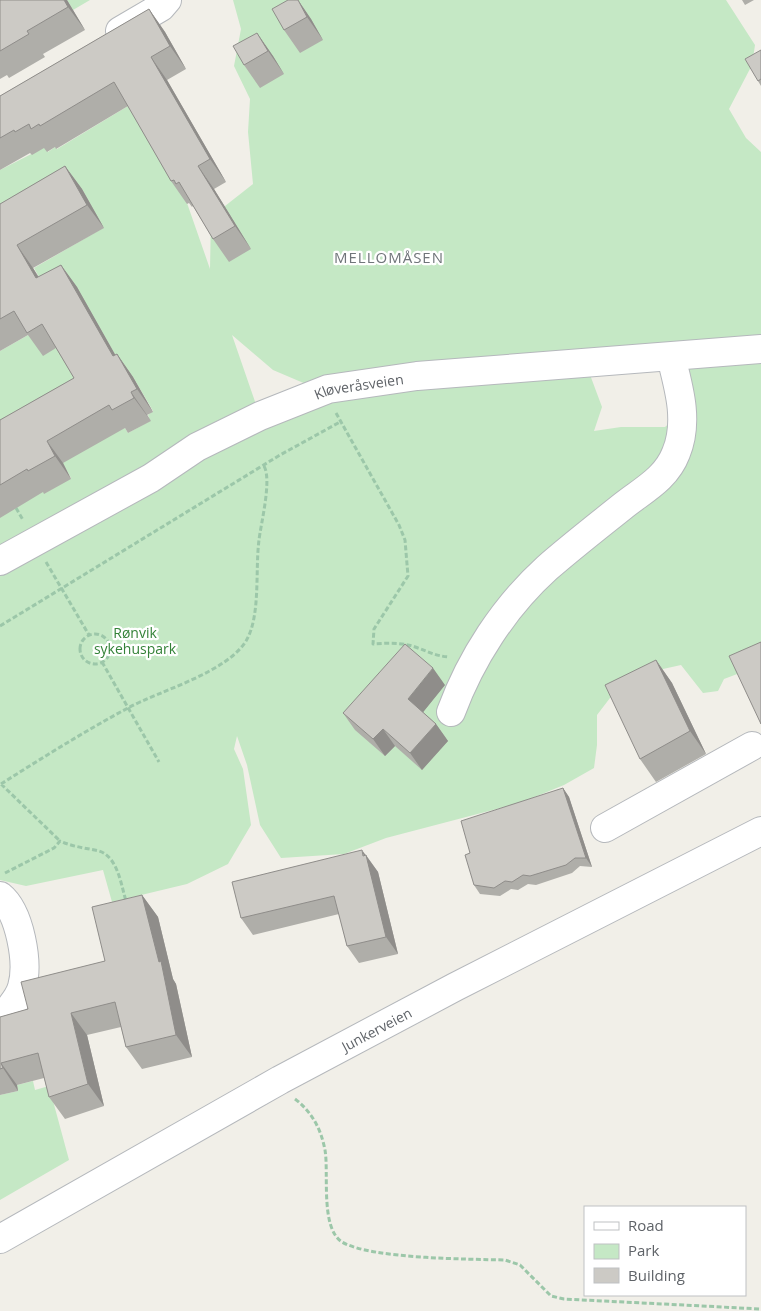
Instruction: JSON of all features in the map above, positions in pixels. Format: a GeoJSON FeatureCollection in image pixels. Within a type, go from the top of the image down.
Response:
{"type":"FeatureCollection","features":[{"type":"Feature","properties":{"kind":"street"},"geometry":{"type":"LineString","coordinates":[[95,46],[162,7],[167,0]]}},
{"type":"Feature","properties":{"kind":"street","name":"Kløveråsveien"},"geometry":{"type":"LineString","coordinates":[[0,561],[150,478],[198,447],[260,416],[328,389],[417,376],[671,357],[761,348]]}},
{"type":"Feature","properties":{"kind":"street"},"geometry":{"type":"LineString","coordinates":[[451,712],[462,681],[518,596],[547,568],[624,505],[662,478],[676,453],[682,420],[680,393],[671,357]]}},
{"type":"Feature","properties":{"kind":"street"},"geometry":{"type":"LineString","coordinates":[[605,828],[752,746]]}},
{"type":"Feature","properties":{"kind":"street","name":"Junkerveien"},"geometry":{"type":"LineString","coordinates":[[0,1240],[280,1080],[569,928],[761,831]]}},
{"type":"Feature","properties":{"kind":"street"},"geometry":{"type":"LineString","coordinates":[[0,896],[15,915],[25,967],[22,988],[0,1019]]}},
{"type":"Feature","properties":{"kind":"path"},"geometry":{"type":"LineString","coordinates":[[328,389],[340,422],[387,503],[405,540],[408,576],[374,629],[373,644],[396,643],[418,648],[438,656],[455,657]]}},
{"type":"Feature","properties":{"kind":"path"},"geometry":{"type":"LineString","coordinates":[[0,626],[340,422]]}},
{"type":"Feature","properties":{"kind":"path"},"geometry":{"type":"LineString","coordinates":[[127,904],[117,869],[110,857],[101,852],[70,846],[60,841],[1,784],[129,707],[225,662],[246,641],[252,627],[254,611],[258,542],[267,477],[264,466]]}},
{"type":"Feature","properties":{"kind":"path"},"geometry":{"type":"LineString","coordinates":[[50,570],[89,635]]}},
{"type":"Feature","properties":{"kind":"path"},"geometry":{"type":"LineString","coordinates":[[99,634],[108,640],[110,650],[106,660],[102,662],[92,664],[82,655],[80,646],[89,635],[99,634]]}},
{"type":"Feature","properties":{"kind":"path"},"geometry":{"type":"LineString","coordinates":[[102,662],[159,762]]}},
{"type":"Feature","properties":{"kind":"path"},"geometry":{"type":"LineString","coordinates":[[0,875],[54,848],[60,841]]}},
{"type":"Feature","properties":{"kind":"path"},"geometry":{"type":"LineString","coordinates":[[289,1092],[305,1106],[320,1130],[325,1151],[328,1210],[332,1228],[341,1241],[371,1252],[505,1260],[520,1266],[551,1296],[564,1299],[761,1309]]}},
{"type":"Feature","properties":{"kind":"green space"},"geometry":{"type":"Polygon","coordinates":[[[67,0],[90,0],[73,10],[67,0]]]}},
{"type":"Feature","properties":{"kind":"green space","name":"Rønvik sykehuspark"},"geometry":{"type":"Polygon","coordinates":[[[233,0],[726,0],[755,45],[752,65],[729,109],[746,138],[761,152],[761,665],[724,679],[718,691],[703,693],[681,665],[654,671],[610,698],[597,715],[597,745],[594,768],[564,785],[520,803],[386,838],[344,854],[281,858],[260,825],[247,765],[237,736],[234,749],[243,769],[251,825],[228,864],[187,884],[112,902],[103,870],[26,886],[0,880],[0,515],[42,491],[45,493],[71,478],[54,448],[125,428],[128,433],[150,421],[148,415],[153,411],[133,377],[129,379],[77,288],[54,303],[34,268],[103,228],[82,189],[0,206],[0,170],[45,147],[48,152],[55,147],[57,149],[138,100],[135,113],[187,203],[210,269],[211,217],[253,184],[248,132],[250,99],[234,66],[241,29],[233,0]],[[232,335],[260,416],[320,390],[273,370],[232,335]],[[681,357],[586,364],[602,407],[594,431],[621,427],[665,427],[681,413],[681,357]]]}},
{"type":"Feature","properties":{"kind":"green space"},"geometry":{"type":"Polygon","coordinates":[[[30,334],[58,346],[90,401],[0,452],[0,351],[30,334]]]}},
{"type":"Feature","properties":{"kind":"green space"},"geometry":{"type":"Polygon","coordinates":[[[33,1081],[35,1090],[49,1086],[69,1160],[0,1200],[0,1095],[18,1091],[17,1085],[33,1081]]]}},
{"type":"Feature","properties":{"kind":"building"},"geometry":{"type":"Polygon","coordinates":[[[0,0],[64,0],[68,7],[27,31],[29,34],[0,51],[0,0]]]}},
{"type":"Feature","properties":{"kind":"building"},"geometry":{"type":"Polygon","coordinates":[[[288,0],[298,0],[307,17],[284,30],[272,9],[288,0]]]}},
{"type":"Feature","properties":{"kind":"building"},"geometry":{"type":"Polygon","coordinates":[[[149,9],[170,46],[151,57],[210,159],[198,166],[235,226],[213,239],[179,182],[176,184],[174,180],[171,181],[114,82],[40,126],[39,124],[31,129],[29,124],[0,138],[0,96],[149,9]]]}},
{"type":"Feature","properties":{"kind":"building"},"geometry":{"type":"Polygon","coordinates":[[[257,33],[268,51],[244,65],[233,46],[257,33]]]}},
{"type":"Feature","properties":{"kind":"building"},"geometry":{"type":"Polygon","coordinates":[[[761,50],[761,79],[758,81],[745,59],[761,50]]]}},
{"type":"Feature","properties":{"kind":"building"},"geometry":{"type":"Polygon","coordinates":[[[65,166],[87,205],[17,245],[36,278],[61,265],[113,356],[117,354],[137,389],[131,392],[134,398],[112,410],[109,405],[47,441],[55,456],[28,471],[27,469],[0,485],[0,420],[74,378],[42,324],[27,333],[14,311],[0,319],[0,204],[65,166]]]}},
{"type":"Feature","properties":{"kind":"building"},"geometry":{"type":"Polygon","coordinates":[[[761,642],[761,724],[729,656],[761,642]]]}},
{"type":"Feature","properties":{"kind":"building"},"geometry":{"type":"Polygon","coordinates":[[[405,644],[433,668],[408,699],[436,724],[410,753],[383,729],[373,739],[343,713],[405,644]]]}},
{"type":"Feature","properties":{"kind":"building"},"geometry":{"type":"Polygon","coordinates":[[[656,660],[690,731],[640,759],[605,685],[656,660]]]}},
{"type":"Feature","properties":{"kind":"building"},"geometry":{"type":"Polygon","coordinates":[[[563,788],[586,858],[575,858],[566,865],[530,876],[523,875],[512,882],[505,881],[494,888],[474,885],[465,855],[470,853],[461,821],[563,788]]]}},
{"type":"Feature","properties":{"kind":"building"},"geometry":{"type":"Polygon","coordinates":[[[362,850],[363,856],[366,855],[386,937],[347,946],[334,896],[241,918],[232,882],[362,850]]]}},
{"type":"Feature","properties":{"kind":"building"},"geometry":{"type":"Polygon","coordinates":[[[142,895],[159,962],[161,961],[176,1035],[126,1047],[115,1002],[71,1013],[88,1084],[49,1097],[38,1053],[1,1063],[3,1068],[0,1069],[0,1017],[28,1009],[21,982],[105,961],[92,907],[142,895]]]}},
{"type":"Feature","properties":{"kind":"district","name":"MELLOMÅSEN"},"geometry":{"type":"Point","coordinates":[389,257]}}]}
